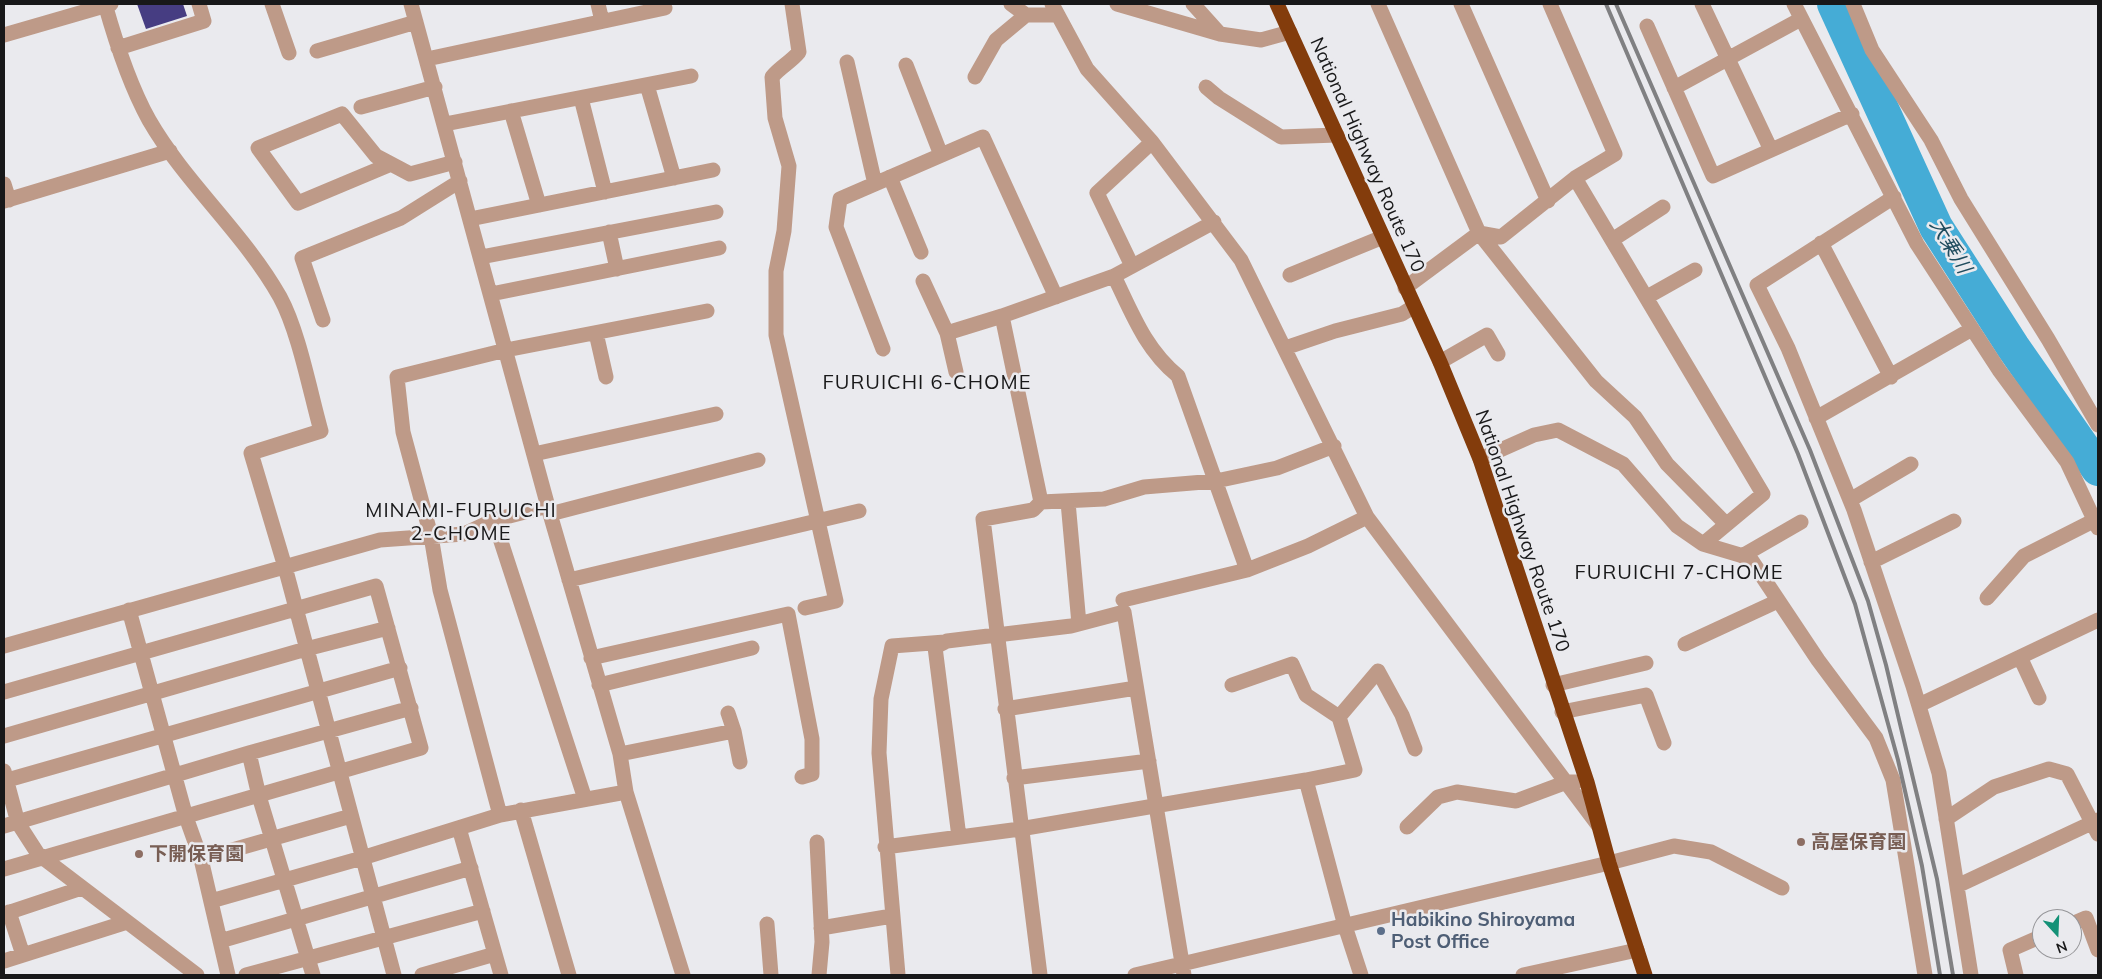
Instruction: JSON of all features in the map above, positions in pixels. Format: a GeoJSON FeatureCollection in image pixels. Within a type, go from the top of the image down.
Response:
{"type":"FeatureCollection","features":[{"type":"Feature","properties":{"kind":"highway","name":"National Highway Route 170"},"geometry":{"type":"LineString","coordinates":[[1282,6],[1290,32],[1413,307],[1440,362],[1480,459],[1553,685],[1587,782],[1608,863],[1643,972]]}},
{"type":"Feature","properties":{"kind":"street"},"geometry":{"type":"LineString","coordinates":[[4,35],[107,4],[118,48],[149,120],[170,151],[256,257],[281,299],[291,323],[321,431],[251,453],[285,567],[317,693],[394,975]]}},
{"type":"Feature","properties":{"kind":"street"},"geometry":{"type":"LineString","coordinates":[[118,48],[204,21],[199,4]]}},
{"type":"Feature","properties":{"kind":"street"},"geometry":{"type":"LineString","coordinates":[[272,4],[289,53]]}},
{"type":"Feature","properties":{"kind":"street"},"geometry":{"type":"LineString","coordinates":[[411,4],[549,510],[620,754],[626,792],[683,975]]}},
{"type":"Feature","properties":{"kind":"street"},"geometry":{"type":"LineString","coordinates":[[598,4],[602,21]]}},
{"type":"Feature","properties":{"kind":"street"},"geometry":{"type":"LineString","coordinates":[[792,4],[799,52],[793,60],[778,70],[772,77],[775,118],[789,166],[784,230],[776,271],[776,334],[836,601],[805,608]]}},
{"type":"Feature","properties":{"kind":"street"},"geometry":{"type":"LineString","coordinates":[[1011,4],[1026,15]]}},
{"type":"Feature","properties":{"kind":"street"},"geometry":{"type":"LineString","coordinates":[[1116,4],[1220,34],[1261,40],[1290,32]]}},
{"type":"Feature","properties":{"kind":"street"},"geometry":{"type":"LineString","coordinates":[[1193,4],[1220,34]]}},
{"type":"Feature","properties":{"kind":"street"},"geometry":{"type":"LineString","coordinates":[[1378,4],[1479,234],[1596,382],[1635,417],[1667,464],[1726,524]]}},
{"type":"Feature","properties":{"kind":"street"},"geometry":{"type":"LineString","coordinates":[[1461,4],[1548,200]]}},
{"type":"Feature","properties":{"kind":"street"},"geometry":{"type":"LineString","coordinates":[[1405,288],[1479,234],[1501,237],[1575,178],[1615,154],[1550,4]]}},
{"type":"Feature","properties":{"kind":"street"},"geometry":{"type":"LineString","coordinates":[[1702,4],[1771,150]]}},
{"type":"Feature","properties":{"kind":"street"},"geometry":{"type":"LineString","coordinates":[[1794,4],[1800,19],[1852,114],[1917,244],[1972,329],[2067,462],[2096,524],[2024,556],[1988,598]]}},
{"type":"Feature","properties":{"kind":"street"},"geometry":{"type":"LineString","coordinates":[[1853,4],[1872,50],[1931,140],[1961,199],[2048,339],[2098,425]]}},
{"type":"Feature","properties":{"kind":"street"},"geometry":{"type":"LineString","coordinates":[[427,58],[664,8]]}},
{"type":"Feature","properties":{"kind":"street"},"geometry":{"type":"LineString","coordinates":[[975,77],[996,40],[1026,15],[1054,9],[1087,70],[1152,142],[1241,260],[1286,348],[1367,517],[1567,782],[1598,826]]}},
{"type":"Feature","properties":{"kind":"street"},"geometry":{"type":"LineString","coordinates":[[1674,88],[1800,19]]}},
{"type":"Feature","properties":{"kind":"street"},"geometry":{"type":"LineString","coordinates":[[317,51],[416,22]]}},
{"type":"Feature","properties":{"kind":"street"},"geometry":{"type":"LineString","coordinates":[[1647,26],[1713,176],[1852,114]]}},
{"type":"Feature","properties":{"kind":"street"},"geometry":{"type":"LineString","coordinates":[[847,62],[875,184]]}},
{"type":"Feature","properties":{"kind":"street"},"geometry":{"type":"LineString","coordinates":[[906,65],[941,155]]}},
{"type":"Feature","properties":{"kind":"street"},"geometry":{"type":"LineString","coordinates":[[445,124],[691,76]]}},
{"type":"Feature","properties":{"kind":"street"},"geometry":{"type":"LineString","coordinates":[[648,84],[674,178]]}},
{"type":"Feature","properties":{"kind":"street"},"geometry":{"type":"LineString","coordinates":[[361,107],[434,86]]}},
{"type":"Feature","properties":{"kind":"street"},"geometry":{"type":"LineString","coordinates":[[1206,87],[1219,98],[1281,137],[1336,135]]}},
{"type":"Feature","properties":{"kind":"street"},"geometry":{"type":"LineString","coordinates":[[580,98],[605,192]]}},
{"type":"Feature","properties":{"kind":"street"},"geometry":{"type":"LineString","coordinates":[[511,111],[539,205]]}},
{"type":"Feature","properties":{"kind":"street"},"geometry":{"type":"LineString","coordinates":[[391,164],[298,203],[258,148],[342,114],[376,156],[410,174],[455,162]]}},
{"type":"Feature","properties":{"kind":"street"},"geometry":{"type":"LineString","coordinates":[[883,349],[836,227],[840,199],[983,137],[1056,297]]}},
{"type":"Feature","properties":{"kind":"street"},"geometry":{"type":"LineString","coordinates":[[1132,266],[1097,193],[1152,142]]}},
{"type":"Feature","properties":{"kind":"street"},"geometry":{"type":"LineString","coordinates":[[4,184],[6,201],[170,151]]}},
{"type":"Feature","properties":{"kind":"street"},"geometry":{"type":"LineString","coordinates":[[470,218],[713,170]]}},
{"type":"Feature","properties":{"kind":"street"},"geometry":{"type":"LineString","coordinates":[[890,177],[920,252]]}},
{"type":"Feature","properties":{"kind":"street"},"geometry":{"type":"LineString","coordinates":[[1575,178],[1763,494],[1703,544]]}},
{"type":"Feature","properties":{"kind":"street"},"geometry":{"type":"LineString","coordinates":[[323,320],[302,258],[401,218],[460,181]]}},
{"type":"Feature","properties":{"kind":"street"},"geometry":{"type":"LineString","coordinates":[[1894,197],[1757,285],[1788,348],[1850,500],[1919,705],[1939,773],[1972,975]]}},
{"type":"Feature","properties":{"kind":"street"},"geometry":{"type":"LineString","coordinates":[[1612,240],[1663,207]]}},
{"type":"Feature","properties":{"kind":"street"},"geometry":{"type":"LineString","coordinates":[[481,257],[716,212]]}},
{"type":"Feature","properties":{"kind":"street"},"geometry":{"type":"LineString","coordinates":[[947,333],[1002,316],[1114,276],[1214,222]]}},
{"type":"Feature","properties":{"kind":"street"},"geometry":{"type":"LineString","coordinates":[[609,232],[617,269]]}},
{"type":"Feature","properties":{"kind":"street"},"geometry":{"type":"LineString","coordinates":[[1290,275],[1383,237]]}},
{"type":"Feature","properties":{"kind":"street"},"geometry":{"type":"LineString","coordinates":[[1821,243],[1891,378]]}},
{"type":"Feature","properties":{"kind":"street"},"geometry":{"type":"LineString","coordinates":[[490,294],[719,248]]}},
{"type":"Feature","properties":{"kind":"street"},"geometry":{"type":"LineString","coordinates":[[1647,298],[1695,270]]}},
{"type":"Feature","properties":{"kind":"street"},"geometry":{"type":"LineString","coordinates":[[1114,276],[1144,338],[1160,362],[1178,376],[1247,570]]}},
{"type":"Feature","properties":{"kind":"street"},"geometry":{"type":"LineString","coordinates":[[923,281],[947,333],[956,372]]}},
{"type":"Feature","properties":{"kind":"street"},"geometry":{"type":"LineString","coordinates":[[1286,348],[1335,331],[1402,314],[1413,307]]}},
{"type":"Feature","properties":{"kind":"street"},"geometry":{"type":"LineString","coordinates":[[500,815],[440,590],[431,536],[403,432],[397,377],[506,350],[707,311]]}},
{"type":"Feature","properties":{"kind":"street"},"geometry":{"type":"LineString","coordinates":[[1002,316],[1041,502]]}},
{"type":"Feature","properties":{"kind":"street"},"geometry":{"type":"LineString","coordinates":[[1816,418],[1891,378],[1972,329]]}},
{"type":"Feature","properties":{"kind":"street"},"geometry":{"type":"LineString","coordinates":[[596,333],[606,378]]}},
{"type":"Feature","properties":{"kind":"street"},"geometry":{"type":"LineString","coordinates":[[1440,362],[1487,335],[1498,354]]}},
{"type":"Feature","properties":{"kind":"street"},"geometry":{"type":"LineString","coordinates":[[534,454],[716,414]]}},
{"type":"Feature","properties":{"kind":"street"},"geometry":{"type":"LineString","coordinates":[[1480,459],[1534,434],[1558,430],[1623,464],[1677,526],[1703,544],[1750,558],[1778,601],[1876,738],[1893,780],[1925,975]]}},
{"type":"Feature","properties":{"kind":"street"},"geometry":{"type":"LineString","coordinates":[[1040,975],[1020,829],[983,519],[1032,510],[1041,502],[1104,499],[1144,487],[1216,481],[1277,468],[1334,446]]}},
{"type":"Feature","properties":{"kind":"street"},"geometry":{"type":"LineString","coordinates":[[4,646],[380,540],[464,534],[494,520],[549,510],[758,460]]}},
{"type":"Feature","properties":{"kind":"street"},"geometry":{"type":"LineString","coordinates":[[1850,500],[1911,464]]}},
{"type":"Feature","properties":{"kind":"street"},"geometry":{"type":"LineString","coordinates":[[1068,502],[1079,624]]}},
{"type":"Feature","properties":{"kind":"street"},"geometry":{"type":"LineString","coordinates":[[569,580],[859,511]]}},
{"type":"Feature","properties":{"kind":"street"},"geometry":{"type":"LineString","coordinates":[[1123,600],[1247,570],[1308,546],[1367,517]]}},
{"type":"Feature","properties":{"kind":"street"},"geometry":{"type":"LineString","coordinates":[[494,520],[585,799]]}},
{"type":"Feature","properties":{"kind":"street"},"geometry":{"type":"LineString","coordinates":[[1871,562],[1954,521]]}},
{"type":"Feature","properties":{"kind":"street"},"geometry":{"type":"LineString","coordinates":[[1742,556],[1801,522]]}},
{"type":"Feature","properties":{"kind":"street"},"geometry":{"type":"LineString","coordinates":[[4,692],[376,586],[421,748],[4,869]]}},
{"type":"Feature","properties":{"kind":"street"},"geometry":{"type":"LineString","coordinates":[[1685,644],[1778,601]]}},
{"type":"Feature","properties":{"kind":"street"},"geometry":{"type":"LineString","coordinates":[[129,610],[186,817],[201,859],[228,975]]}},
{"type":"Feature","properties":{"kind":"street"},"geometry":{"type":"LineString","coordinates":[[898,975],[885,847],[879,753],[881,699],[892,646],[996,636],[1079,624],[1124,612],[1183,970]]}},
{"type":"Feature","properties":{"kind":"street"},"geometry":{"type":"LineString","coordinates":[[591,658],[788,614],[812,739],[812,774],[802,777]]}},
{"type":"Feature","properties":{"kind":"street"},"geometry":{"type":"LineString","coordinates":[[1919,705],[2098,620]]}},
{"type":"Feature","properties":{"kind":"street"},"geometry":{"type":"LineString","coordinates":[[4,736],[306,649],[388,628]]}},
{"type":"Feature","properties":{"kind":"street"},"geometry":{"type":"LineString","coordinates":[[946,641],[935,647],[959,837]]}},
{"type":"Feature","properties":{"kind":"street"},"geometry":{"type":"LineString","coordinates":[[599,685],[752,648]]}},
{"type":"Feature","properties":{"kind":"street"},"geometry":{"type":"LineString","coordinates":[[2020,657],[2039,698]]}},
{"type":"Feature","properties":{"kind":"street"},"geometry":{"type":"LineString","coordinates":[[1553,685],[1646,663]]}},
{"type":"Feature","properties":{"kind":"street"},"geometry":{"type":"LineString","coordinates":[[885,847],[1020,829],[1355,770],[1339,717],[1306,696],[1292,664],[1232,686]]}},
{"type":"Feature","properties":{"kind":"street"},"geometry":{"type":"LineString","coordinates":[[197,975],[43,858],[11,825],[5,777],[317,693],[400,668]]}},
{"type":"Feature","properties":{"kind":"street"},"geometry":{"type":"LineString","coordinates":[[1339,717],[1378,671],[1402,715],[1415,749]]}},
{"type":"Feature","properties":{"kind":"street"},"geometry":{"type":"LineString","coordinates":[[1006,709],[1136,688]]}},
{"type":"Feature","properties":{"kind":"street"},"geometry":{"type":"LineString","coordinates":[[1562,712],[1646,695],[1664,744]]}},
{"type":"Feature","properties":{"kind":"street"},"geometry":{"type":"LineString","coordinates":[[11,825],[327,730],[411,708]]}},
{"type":"Feature","properties":{"kind":"street"},"geometry":{"type":"LineString","coordinates":[[728,713],[734,731],[740,762]]}},
{"type":"Feature","properties":{"kind":"street"},"geometry":{"type":"LineString","coordinates":[[620,754],[734,731]]}},
{"type":"Feature","properties":{"kind":"street"},"geometry":{"type":"LineString","coordinates":[[249,753],[259,796],[286,880],[313,975]]}},
{"type":"Feature","properties":{"kind":"street"},"geometry":{"type":"LineString","coordinates":[[1014,778],[1149,761]]}},
{"type":"Feature","properties":{"kind":"street"},"geometry":{"type":"LineString","coordinates":[[1946,819],[1994,787],[2049,769],[2067,774],[2097,825],[1957,886]]}},
{"type":"Feature","properties":{"kind":"street"},"geometry":{"type":"LineString","coordinates":[[1306,780],[1345,926],[1361,975]]}},
{"type":"Feature","properties":{"kind":"street"},"geometry":{"type":"LineString","coordinates":[[1407,827],[1438,798],[1457,792],[1516,801],[1567,782],[1587,782]]}},
{"type":"Feature","properties":{"kind":"street"},"geometry":{"type":"LineString","coordinates":[[211,901],[362,858],[500,815],[626,792]]}},
{"type":"Feature","properties":{"kind":"street"},"geometry":{"type":"LineString","coordinates":[[521,810],[570,975]]}},
{"type":"Feature","properties":{"kind":"street"},"geometry":{"type":"LineString","coordinates":[[201,859],[351,816]]}},
{"type":"Feature","properties":{"kind":"street"},"geometry":{"type":"LineString","coordinates":[[459,828],[501,975]]}},
{"type":"Feature","properties":{"kind":"street"},"geometry":{"type":"LineString","coordinates":[[817,842],[821,928],[819,975]]}},
{"type":"Feature","properties":{"kind":"street"},"geometry":{"type":"LineString","coordinates":[[1135,975],[1183,970],[1345,926],[1674,846],[1711,852],[1782,888]]}},
{"type":"Feature","properties":{"kind":"street"},"geometry":{"type":"LineString","coordinates":[[220,941],[471,868]]}},
{"type":"Feature","properties":{"kind":"street"},"geometry":{"type":"LineString","coordinates":[[23,955],[6,913],[82,888]]}},
{"type":"Feature","properties":{"kind":"street"},"geometry":{"type":"LineString","coordinates":[[246,975],[483,911]]}},
{"type":"Feature","properties":{"kind":"street"},"geometry":{"type":"LineString","coordinates":[[821,928],[892,916]]}},
{"type":"Feature","properties":{"kind":"street"},"geometry":{"type":"LineString","coordinates":[[2082,920],[2086,918],[2098,950]]}},
{"type":"Feature","properties":{"kind":"street"},"geometry":{"type":"LineString","coordinates":[[4,961],[127,922]]}},
{"type":"Feature","properties":{"kind":"street"},"geometry":{"type":"LineString","coordinates":[[767,924],[772,975]]}},
{"type":"Feature","properties":{"kind":"street"},"geometry":{"type":"LineString","coordinates":[[2016,975],[2010,950],[2032,940]]}},
{"type":"Feature","properties":{"kind":"street"},"geometry":{"type":"LineString","coordinates":[[1523,975],[1637,950]]}},
{"type":"Feature","properties":{"kind":"street"},"geometry":{"type":"LineString","coordinates":[[422,975],[495,954]]}},
{"type":"Feature","properties":{"kind":"building"},"geometry":{"type":"Polygon","coordinates":[[[137,4],[183,4],[187,16],[146,29],[137,4]]]}},
{"type":"Feature","properties":{"kind":"waterway","name":"大乗川"},"geometry":{"type":"LineString","coordinates":[[1834,4],[1936,227],[2013,347],[2098,469]]}},
{"type":"Feature","properties":{"kind":"railway"},"geometry":{"type":"LineString","coordinates":[[1606,4],[1798,454],[1855,604],[1898,760],[1922,866],[1940,975]]}},
{"type":"Feature","properties":{"kind":"railway"},"geometry":{"type":"LineString","coordinates":[[1616,4],[1810,450],[1868,601],[1886,665],[1937,879],[1953,975]]}},
{"type":"Feature","properties":{"kind":"place","name":"高屋保育園"},"geometry":{"type":"Point","coordinates":[1801,842]}},
{"type":"Feature","properties":{"kind":"place","name":"下開保育園"},"geometry":{"type":"Point","coordinates":[139,854]}},
{"type":"Feature","properties":{"kind":"place","name":"Habikino Shiroyama Post Office"},"geometry":{"type":"Point","coordinates":[1381,931]}},
{"type":"Feature","properties":{"kind":"district","name":"FURUICHI 6-CHOME"},"geometry":{"type":"Point","coordinates":[927,383]}},
{"type":"Feature","properties":{"kind":"district","name":"MINAMI-FURUICHI 2-CHOME"},"geometry":{"type":"Point","coordinates":[461,522]}},
{"type":"Feature","properties":{"kind":"district","name":"FURUICHI 7-CHOME"},"geometry":{"type":"Point","coordinates":[1679,573]}}]}
